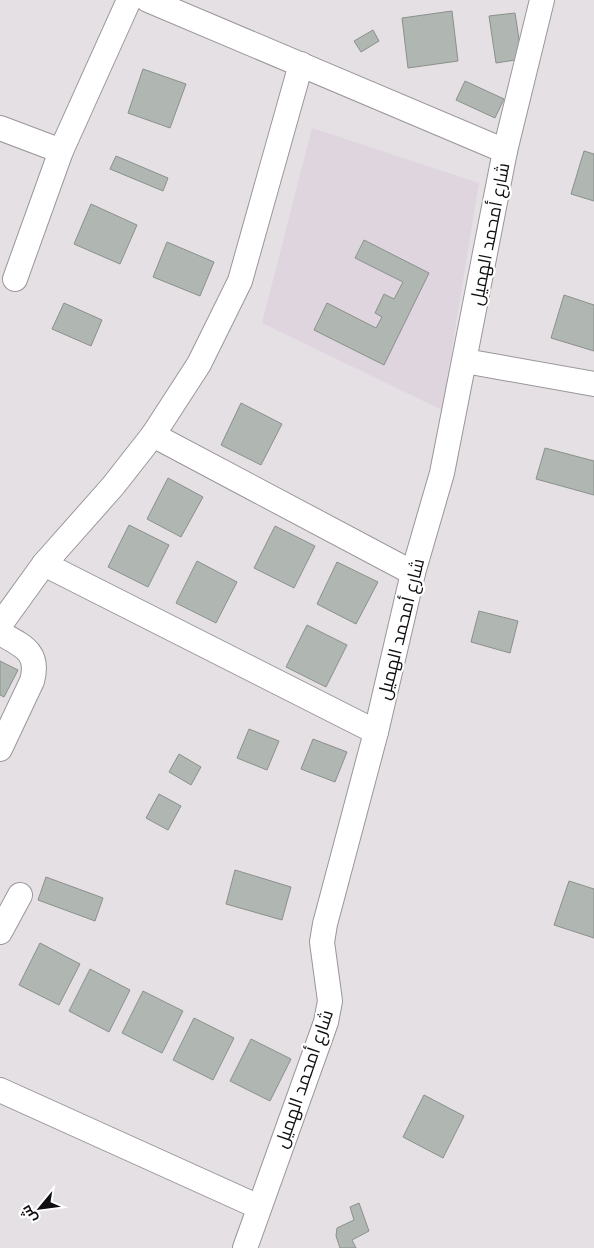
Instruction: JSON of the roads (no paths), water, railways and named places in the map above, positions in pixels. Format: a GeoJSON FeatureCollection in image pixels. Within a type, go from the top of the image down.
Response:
{"type":"FeatureCollection","features":[{"type":"Feature","properties":{"kind":"street"},"geometry":{"type":"LineString","coordinates":[[15,279],[61,152],[129,0]]}},
{"type":"Feature","properties":{"kind":"street"},"geometry":{"type":"LineString","coordinates":[[148,0],[505,151]]}},
{"type":"Feature","properties":{"kind":"street","name":"شارع أمحمد الهميل"},"geometry":{"type":"LineString","coordinates":[[245,1248],[326,1022],[330,1001],[322,942],[325,924],[376,732],[413,574],[442,473],[505,151],[542,0]]}},
{"type":"Feature","properties":{"kind":"street"},"geometry":{"type":"LineString","coordinates":[[0,624],[44,564],[113,486],[153,435],[199,364],[240,281],[301,64]]}},
{"type":"Feature","properties":{"kind":"street"},"geometry":{"type":"LineString","coordinates":[[0,128],[61,152]]}},
{"type":"Feature","properties":{"kind":"street"},"geometry":{"type":"LineString","coordinates":[[465,361],[594,384]]}},
{"type":"Feature","properties":{"kind":"street"},"geometry":{"type":"LineString","coordinates":[[153,435],[413,574]]}},
{"type":"Feature","properties":{"kind":"street"},"geometry":{"type":"LineString","coordinates":[[44,564],[376,732]]}},
{"type":"Feature","properties":{"kind":"street"},"geometry":{"type":"LineString","coordinates":[[0,633],[27,649],[33,658],[35,670],[32,682],[0,749]]}},
{"type":"Feature","properties":{"kind":"street"},"geometry":{"type":"LineString","coordinates":[[0,932],[20,895]]}},
{"type":"Feature","properties":{"kind":"street"},"geometry":{"type":"LineString","coordinates":[[0,1090],[259,1207]]}}]}
